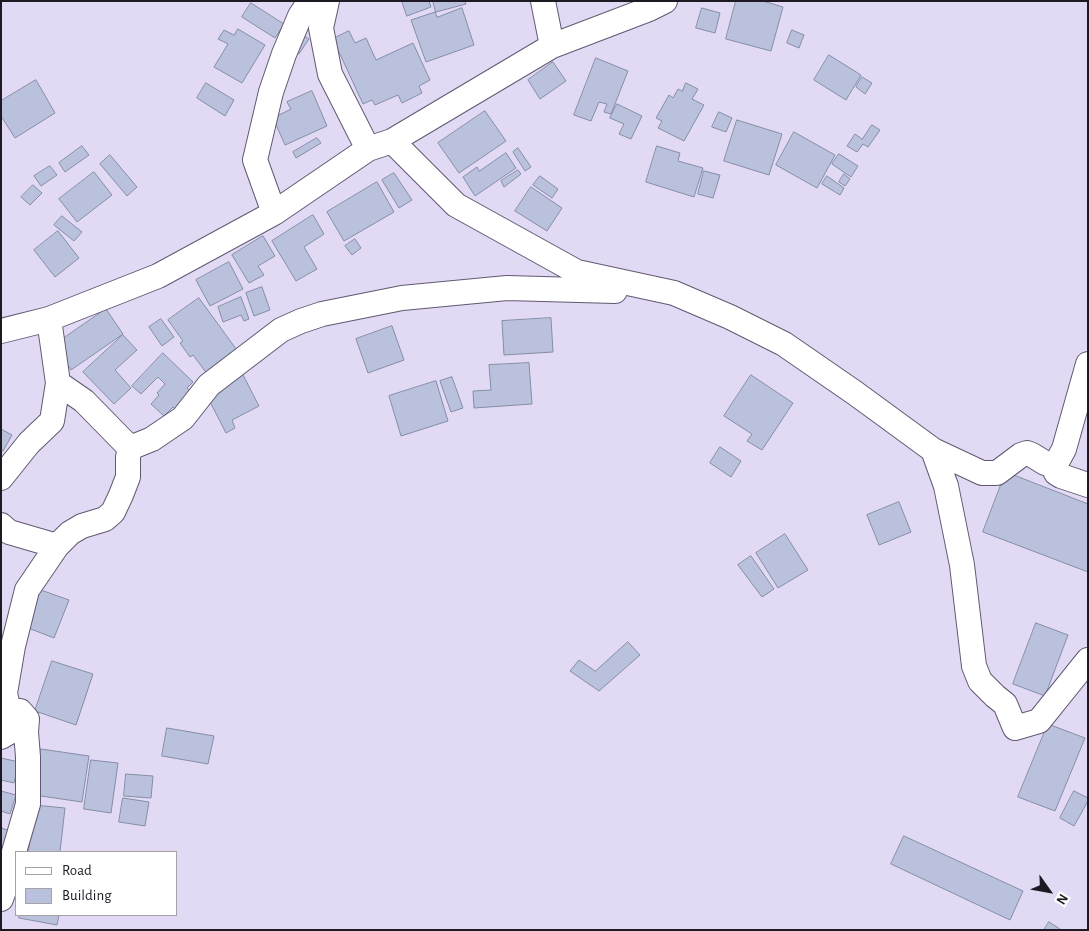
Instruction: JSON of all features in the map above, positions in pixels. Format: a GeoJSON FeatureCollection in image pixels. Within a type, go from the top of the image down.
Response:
{"type":"FeatureCollection","features":[{"type":"Feature","properties":{"kind":"street"},"geometry":{"type":"LineString","coordinates":[[274,213],[254,160],[271,92],[284,54],[300,16],[310,1]]}},
{"type":"Feature","properties":{"kind":"street"},"geometry":{"type":"LineString","coordinates":[[327,1],[321,28],[330,74],[368,149]]}},
{"type":"Feature","properties":{"kind":"street"},"geometry":{"type":"LineString","coordinates":[[543,1],[552,46]]}},
{"type":"Feature","properties":{"kind":"street"},"geometry":{"type":"LineString","coordinates":[[1,331],[49,319],[158,276],[274,213],[368,149],[392,141],[552,46],[649,9],[665,1]]}},
{"type":"Feature","properties":{"kind":"street"},"geometry":{"type":"LineString","coordinates":[[392,141],[456,205],[577,272],[674,293],[730,317],[784,344],[933,450],[982,473],[997,473],[1027,453],[1045,463],[1052,464],[1058,460],[1064,449],[1088,364]]}},
{"type":"Feature","properties":{"kind":"street"},"geometry":{"type":"LineString","coordinates":[[130,448],[152,439],[183,418],[209,385],[282,330],[322,314],[402,298],[507,288],[674,293]]}},
{"type":"Feature","properties":{"kind":"street"},"geometry":{"type":"LineString","coordinates":[[1,478],[29,443],[52,421],[58,383],[49,319]]}},
{"type":"Feature","properties":{"kind":"street"},"geometry":{"type":"LineString","coordinates":[[58,383],[84,401],[130,448]]}},
{"type":"Feature","properties":{"kind":"street"},"geometry":{"type":"LineString","coordinates":[[1,737],[13,730],[5,693],[7,643],[27,590],[57,546],[70,533],[82,526],[104,519],[112,512],[128,477],[130,448]]}},
{"type":"Feature","properties":{"kind":"street"},"geometry":{"type":"LineString","coordinates":[[933,450],[946,486],[962,565],[974,666],[980,681],[1005,704],[1015,728],[1039,721],[1088,660]]}},
{"type":"Feature","properties":{"kind":"street"},"geometry":{"type":"LineString","coordinates":[[1052,464],[1056,473],[1061,476],[1088,485]]}},
{"type":"Feature","properties":{"kind":"street"},"geometry":{"type":"LineString","coordinates":[[1,525],[8,532],[57,546]]}},
{"type":"Feature","properties":{"kind":"street"},"geometry":{"type":"LineString","coordinates":[[1,898],[8,880],[28,804],[27,718],[5,693]]}},
{"type":"Feature","properties":{"kind":"building"},"geometry":{"type":"Polygon","coordinates":[[[402,1],[429,1],[431,7],[407,16],[402,1]]]}},
{"type":"Feature","properties":{"kind":"building"},"geometry":{"type":"Polygon","coordinates":[[[433,1],[465,1],[466,4],[436,12],[433,1]]]}},
{"type":"Feature","properties":{"kind":"building"},"geometry":{"type":"Polygon","coordinates":[[[736,1],[763,1],[783,7],[771,51],[726,39],[736,1]]]}},
{"type":"Feature","properties":{"kind":"building"},"geometry":{"type":"Polygon","coordinates":[[[251,3],[284,24],[275,38],[242,17],[251,3]]]}},
{"type":"Feature","properties":{"kind":"building"},"geometry":{"type":"Polygon","coordinates":[[[462,8],[474,45],[426,62],[411,20],[435,12],[437,17],[462,8]]]}},
{"type":"Feature","properties":{"kind":"building"},"geometry":{"type":"Polygon","coordinates":[[[702,8],[720,13],[715,33],[696,28],[702,8]]]}},
{"type":"Feature","properties":{"kind":"building"},"geometry":{"type":"Polygon","coordinates":[[[238,29],[265,45],[242,83],[214,67],[228,44],[218,39],[224,30],[234,35],[238,29]]]}},
{"type":"Feature","properties":{"kind":"building"},"geometry":{"type":"Polygon","coordinates":[[[792,30],[804,35],[799,48],[787,43],[792,30]]]}},
{"type":"Feature","properties":{"kind":"building"},"geometry":{"type":"Polygon","coordinates":[[[349,31],[355,43],[366,38],[376,60],[413,43],[430,80],[419,86],[422,93],[402,103],[398,95],[375,105],[372,100],[363,104],[333,39],[349,31]]]}},
{"type":"Feature","properties":{"kind":"building"},"geometry":{"type":"Polygon","coordinates":[[[298,32],[309,39],[299,54],[288,47],[298,32]]]}},
{"type":"Feature","properties":{"kind":"building"},"geometry":{"type":"Polygon","coordinates":[[[829,55],[861,75],[846,100],[814,80],[829,55]]]}},
{"type":"Feature","properties":{"kind":"building"},"geometry":{"type":"Polygon","coordinates":[[[596,58],[628,71],[611,114],[604,112],[607,104],[599,102],[591,121],[574,115],[596,58]]]}},
{"type":"Feature","properties":{"kind":"building"},"geometry":{"type":"Polygon","coordinates":[[[553,62],[566,81],[540,99],[528,80],[553,62]]]}},
{"type":"Feature","properties":{"kind":"building"},"geometry":{"type":"Polygon","coordinates":[[[862,77],[872,83],[865,94],[856,87],[862,77]]]}},
{"type":"Feature","properties":{"kind":"building"},"geometry":{"type":"Polygon","coordinates":[[[36,80],[55,113],[15,138],[1,116],[1,101],[36,80]]]}},
{"type":"Feature","properties":{"kind":"building"},"geometry":{"type":"Polygon","coordinates":[[[206,83],[234,100],[225,116],[197,98],[206,83]]]}},
{"type":"Feature","properties":{"kind":"building"},"geometry":{"type":"Polygon","coordinates":[[[686,83],[698,89],[692,99],[704,105],[684,141],[658,128],[662,121],[656,118],[669,95],[673,98],[678,89],[682,91],[686,83]]]}},
{"type":"Feature","properties":{"kind":"building"},"geometry":{"type":"Polygon","coordinates":[[[312,91],[327,126],[285,145],[273,118],[291,109],[287,102],[312,91]]]}},
{"type":"Feature","properties":{"kind":"building"},"geometry":{"type":"Polygon","coordinates":[[[617,104],[642,116],[631,139],[619,134],[624,124],[610,118],[617,104]]]}},
{"type":"Feature","properties":{"kind":"building"},"geometry":{"type":"Polygon","coordinates":[[[485,111],[506,141],[459,173],[438,143],[485,111]]]}},
{"type":"Feature","properties":{"kind":"building"},"geometry":{"type":"Polygon","coordinates":[[[719,112],[732,118],[726,132],[712,127],[719,112]]]}},
{"type":"Feature","properties":{"kind":"building"},"geometry":{"type":"Polygon","coordinates":[[[737,120],[782,134],[769,175],[724,161],[737,120]]]}},
{"type":"Feature","properties":{"kind":"building"},"geometry":{"type":"Polygon","coordinates":[[[872,125],[880,130],[868,147],[863,144],[857,152],[847,146],[855,134],[862,139],[872,125]]]}},
{"type":"Feature","properties":{"kind":"building"},"geometry":{"type":"Polygon","coordinates":[[[794,132],[835,155],[817,188],[776,165],[794,132]]]}},
{"type":"Feature","properties":{"kind":"building"},"geometry":{"type":"Polygon","coordinates":[[[317,138],[321,143],[296,158],[293,152],[317,138]]]}},
{"type":"Feature","properties":{"kind":"building"},"geometry":{"type":"Polygon","coordinates":[[[82,146],[89,155],[65,172],[59,163],[82,146]]]}},
{"type":"Feature","properties":{"kind":"building"},"geometry":{"type":"Polygon","coordinates":[[[657,146],[680,153],[678,161],[703,168],[694,197],[646,182],[657,146]]]}},
{"type":"Feature","properties":{"kind":"building"},"geometry":{"type":"Polygon","coordinates":[[[518,148],[531,167],[525,171],[513,152],[518,148]]]}},
{"type":"Feature","properties":{"kind":"building"},"geometry":{"type":"Polygon","coordinates":[[[506,153],[516,168],[475,196],[463,177],[477,167],[479,171],[506,153]]]}},
{"type":"Feature","properties":{"kind":"building"},"geometry":{"type":"Polygon","coordinates":[[[839,154],[858,166],[851,177],[832,164],[839,154]]]}},
{"type":"Feature","properties":{"kind":"building"},"geometry":{"type":"Polygon","coordinates":[[[110,155],[137,187],[127,196],[100,164],[110,155]]]}},
{"type":"Feature","properties":{"kind":"building"},"geometry":{"type":"Polygon","coordinates":[[[50,166],[57,175],[41,186],[34,176],[50,166]]]}},
{"type":"Feature","properties":{"kind":"building"},"geometry":{"type":"Polygon","coordinates":[[[518,170],[521,174],[504,187],[501,181],[518,170]]]}},
{"type":"Feature","properties":{"kind":"building"},"geometry":{"type":"Polygon","coordinates":[[[704,171],[720,175],[713,198],[698,194],[704,171]]]}},
{"type":"Feature","properties":{"kind":"building"},"geometry":{"type":"Polygon","coordinates":[[[94,172],[112,195],[77,222],[59,199],[94,172]]]}},
{"type":"Feature","properties":{"kind":"building"},"geometry":{"type":"Polygon","coordinates":[[[394,173],[412,200],[399,208],[382,180],[394,173]]]}},
{"type":"Feature","properties":{"kind":"building"},"geometry":{"type":"Polygon","coordinates":[[[844,174],[850,179],[845,186],[839,182],[844,174]]]}},
{"type":"Feature","properties":{"kind":"building"},"geometry":{"type":"Polygon","coordinates":[[[540,176],[558,189],[552,198],[533,185],[540,176]]]}},
{"type":"Feature","properties":{"kind":"building"},"geometry":{"type":"Polygon","coordinates":[[[827,176],[844,188],[840,195],[822,184],[827,176]]]}},
{"type":"Feature","properties":{"kind":"building"},"geometry":{"type":"Polygon","coordinates":[[[377,182],[394,212],[344,241],[327,212],[377,182]]]}},
{"type":"Feature","properties":{"kind":"building"},"geometry":{"type":"Polygon","coordinates":[[[33,185],[42,193],[30,205],[21,197],[33,185]]]}},
{"type":"Feature","properties":{"kind":"building"},"geometry":{"type":"Polygon","coordinates":[[[531,187],[562,208],[547,231],[515,211],[531,187]]]}},
{"type":"Feature","properties":{"kind":"building"},"geometry":{"type":"Polygon","coordinates":[[[313,215],[324,234],[304,247],[317,269],[296,281],[272,241],[313,215]]]}},
{"type":"Feature","properties":{"kind":"building"},"geometry":{"type":"Polygon","coordinates":[[[62,216],[82,232],[74,241],[54,225],[62,216]]]}},
{"type":"Feature","properties":{"kind":"building"},"geometry":{"type":"Polygon","coordinates":[[[58,231],[79,258],[55,277],[34,250],[58,231]]]}},
{"type":"Feature","properties":{"kind":"building"},"geometry":{"type":"Polygon","coordinates":[[[263,236],[275,256],[258,266],[264,275],[249,283],[232,255],[263,236]]]}},
{"type":"Feature","properties":{"kind":"building"},"geometry":{"type":"Polygon","coordinates":[[[355,239],[361,248],[352,255],[345,246],[355,239]]]}},
{"type":"Feature","properties":{"kind":"building"},"geometry":{"type":"Polygon","coordinates":[[[229,262],[243,289],[210,306],[196,280],[229,262]]]}},
{"type":"Feature","properties":{"kind":"building"},"geometry":{"type":"Polygon","coordinates":[[[262,287],[270,310],[254,316],[246,293],[262,287]]]}},
{"type":"Feature","properties":{"kind":"building"},"geometry":{"type":"Polygon","coordinates":[[[241,297],[249,319],[244,321],[241,315],[223,322],[218,307],[241,297]]]}},
{"type":"Feature","properties":{"kind":"building"},"geometry":{"type":"Polygon","coordinates":[[[199,298],[239,353],[208,375],[193,355],[190,357],[180,343],[183,341],[168,320],[199,298]]]}},
{"type":"Feature","properties":{"kind":"building"},"geometry":{"type":"Polygon","coordinates":[[[106,309],[123,334],[71,370],[54,345],[106,309]]]}},
{"type":"Feature","properties":{"kind":"building"},"geometry":{"type":"Polygon","coordinates":[[[551,318],[553,352],[504,355],[502,321],[551,318]]]}},
{"type":"Feature","properties":{"kind":"building"},"geometry":{"type":"Polygon","coordinates":[[[161,319],[174,337],[162,346],[149,327],[161,319]]]}},
{"type":"Feature","properties":{"kind":"building"},"geometry":{"type":"Polygon","coordinates":[[[392,326],[404,360],[368,373],[356,339],[392,326]]]}},
{"type":"Feature","properties":{"kind":"building"},"geometry":{"type":"Polygon","coordinates":[[[123,335],[137,350],[115,370],[131,388],[114,404],[83,372],[123,335]]]}},
{"type":"Feature","properties":{"kind":"building"},"geometry":{"type":"Polygon","coordinates":[[[163,353],[193,382],[187,388],[193,394],[177,411],[173,407],[164,416],[151,404],[165,384],[158,377],[141,394],[132,386],[163,353]]]}},
{"type":"Feature","properties":{"kind":"building"},"geometry":{"type":"Polygon","coordinates":[[[529,363],[532,404],[474,408],[473,391],[491,390],[489,365],[529,363]]]}},
{"type":"Feature","properties":{"kind":"building"},"geometry":{"type":"Polygon","coordinates":[[[242,373],[259,406],[232,420],[235,428],[226,433],[205,392],[242,373]]]}},
{"type":"Feature","properties":{"kind":"building"},"geometry":{"type":"Polygon","coordinates":[[[751,375],[793,403],[762,450],[747,441],[752,434],[724,416],[751,375]]]}},
{"type":"Feature","properties":{"kind":"building"},"geometry":{"type":"Polygon","coordinates":[[[452,377],[463,408],[451,412],[440,381],[452,377]]]}},
{"type":"Feature","properties":{"kind":"building"},"geometry":{"type":"Polygon","coordinates":[[[436,381],[448,421],[401,436],[389,396],[436,381]]]}},
{"type":"Feature","properties":{"kind":"building"},"geometry":{"type":"Polygon","coordinates":[[[1,429],[12,435],[3,451],[1,450],[1,429]]]}},
{"type":"Feature","properties":{"kind":"building"},"geometry":{"type":"Polygon","coordinates":[[[720,447],[741,461],[731,477],[710,463],[720,447]]]}},
{"type":"Feature","properties":{"kind":"building"},"geometry":{"type":"Polygon","coordinates":[[[1006,472],[1088,504],[1088,572],[983,532],[1006,472]]]}},
{"type":"Feature","properties":{"kind":"building"},"geometry":{"type":"Polygon","coordinates":[[[899,502],[911,532],[879,545],[867,515],[899,502]]]}},
{"type":"Feature","properties":{"kind":"building"},"geometry":{"type":"Polygon","coordinates":[[[785,534],[808,570],[778,588],[756,553],[785,534]]]}},
{"type":"Feature","properties":{"kind":"building"},"geometry":{"type":"Polygon","coordinates":[[[751,556],[774,589],[762,597],[738,565],[751,556]]]}},
{"type":"Feature","properties":{"kind":"building"},"geometry":{"type":"Polygon","coordinates":[[[38,589],[69,600],[54,638],[23,626],[38,589]]]}},
{"type":"Feature","properties":{"kind":"building"},"geometry":{"type":"Polygon","coordinates":[[[1036,623],[1068,635],[1045,696],[1013,684],[1036,623]]]}},
{"type":"Feature","properties":{"kind":"building"},"geometry":{"type":"Polygon","coordinates":[[[628,642],[640,655],[599,691],[570,671],[579,660],[595,671],[628,642]]]}},
{"type":"Feature","properties":{"kind":"building"},"geometry":{"type":"Polygon","coordinates":[[[52,661],[93,674],[76,725],[35,711],[52,661]]]}},
{"type":"Feature","properties":{"kind":"building"},"geometry":{"type":"Polygon","coordinates":[[[1048,724],[1085,738],[1055,811],[1018,797],[1048,724]]]}},
{"type":"Feature","properties":{"kind":"building"},"geometry":{"type":"Polygon","coordinates":[[[167,728],[214,736],[208,764],[162,756],[167,728]]]}},
{"type":"Feature","properties":{"kind":"building"},"geometry":{"type":"Polygon","coordinates":[[[41,749],[89,756],[82,802],[34,795],[41,749]]]}},
{"type":"Feature","properties":{"kind":"building"},"geometry":{"type":"Polygon","coordinates":[[[1,758],[19,762],[14,783],[1,780],[1,758]]]}},
{"type":"Feature","properties":{"kind":"building"},"geometry":{"type":"Polygon","coordinates":[[[91,760],[118,763],[111,813],[84,809],[91,760]]]}},
{"type":"Feature","properties":{"kind":"building"},"geometry":{"type":"Polygon","coordinates":[[[126,774],[153,776],[151,798],[124,796],[126,774]]]}},
{"type":"Feature","properties":{"kind":"building"},"geometry":{"type":"Polygon","coordinates":[[[1,791],[16,795],[10,814],[1,811],[1,791]]]}},
{"type":"Feature","properties":{"kind":"building"},"geometry":{"type":"Polygon","coordinates":[[[1074,791],[1088,798],[1088,801],[1074,826],[1060,818],[1074,791]]]}},
{"type":"Feature","properties":{"kind":"building"},"geometry":{"type":"Polygon","coordinates":[[[123,798],[149,802],[145,826],[119,822],[123,798]]]}},
{"type":"Feature","properties":{"kind":"building"},"geometry":{"type":"Polygon","coordinates":[[[34,805],[65,808],[60,851],[29,851],[34,805]]]}},
{"type":"Feature","properties":{"kind":"building"},"geometry":{"type":"Polygon","coordinates":[[[1,828],[14,832],[1,869],[1,828]]]}},
{"type":"Feature","properties":{"kind":"building"},"geometry":{"type":"Polygon","coordinates":[[[904,836],[1023,891],[1010,920],[891,864],[904,836]]]}},
{"type":"Feature","properties":{"kind":"building"},"geometry":{"type":"Polygon","coordinates":[[[20,916],[59,916],[57,925],[19,918],[20,916]]]}},
{"type":"Feature","properties":{"kind":"building"},"geometry":{"type":"Polygon","coordinates":[[[1049,922],[1060,929],[1060,930],[1044,930],[1049,922]]]}}]}
